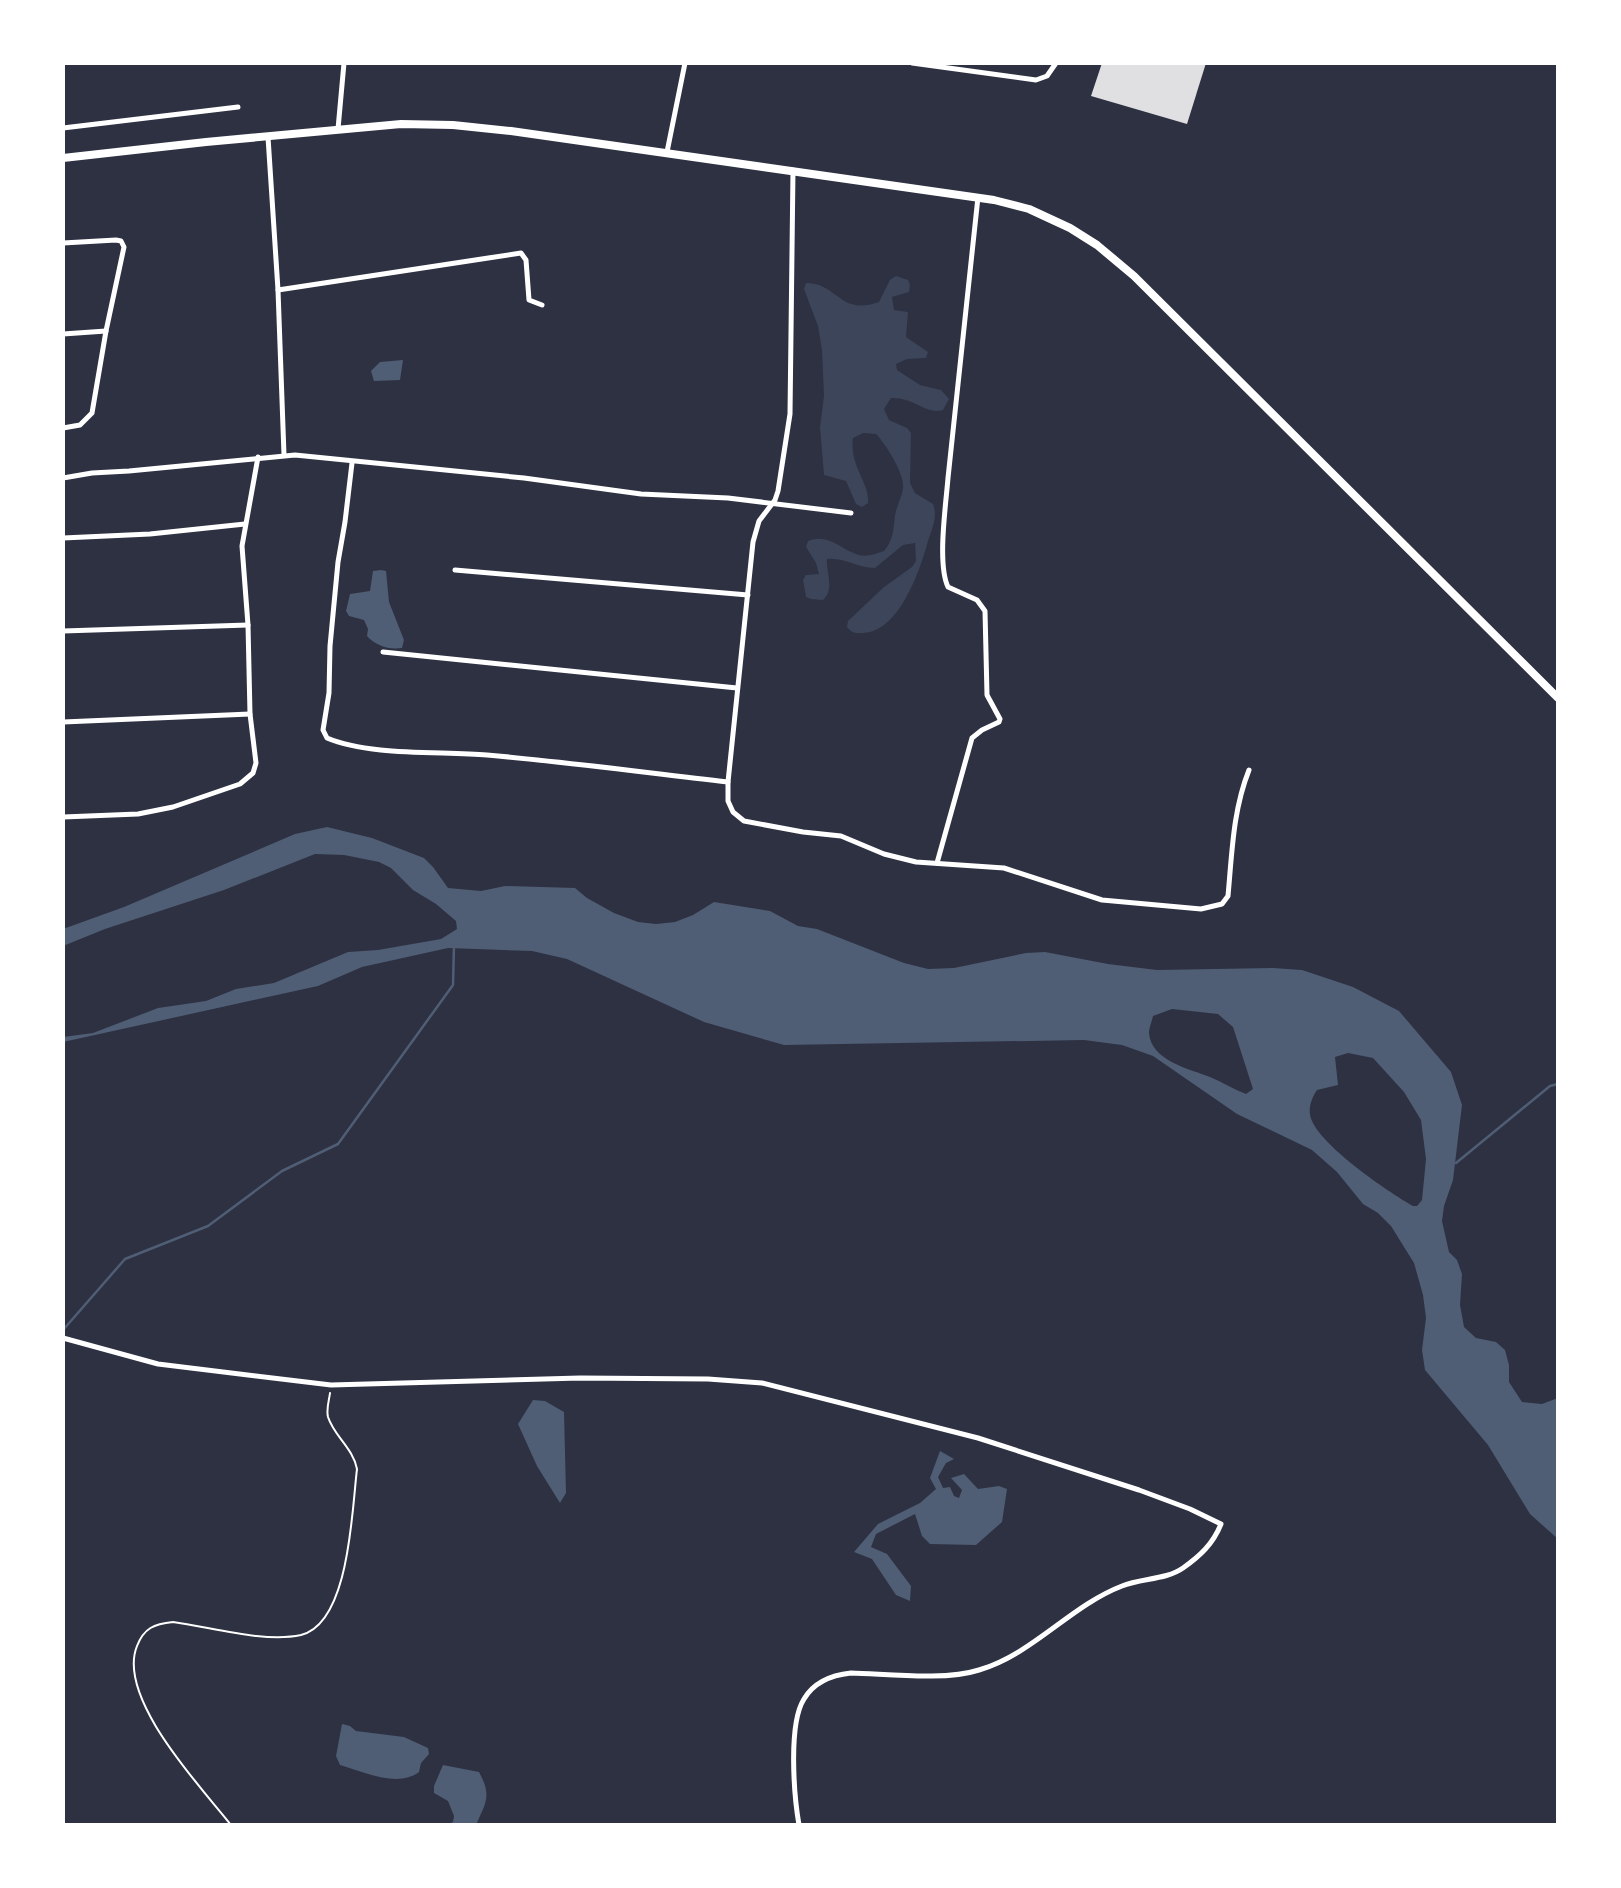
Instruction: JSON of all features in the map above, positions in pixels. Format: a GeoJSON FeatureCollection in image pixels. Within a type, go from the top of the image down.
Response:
{"type":"FeatureCollection","features":[{"type":"Feature","properties":{"kind":"main road"},"geometry":{"type":"LineString","coordinates":[[63,158],[338,129],[423,123],[667,152],[978,197],[1029,209],[1097,245],[1122,265],[1558,698]]}},
{"type":"Feature","properties":{"kind":"street"},"geometry":{"type":"LineString","coordinates":[[338,129],[344,63]]}},
{"type":"Feature","properties":{"kind":"street"},"geometry":{"type":"LineString","coordinates":[[667,152],[685,63]]}},
{"type":"Feature","properties":{"kind":"street"},"geometry":{"type":"LineString","coordinates":[[912,63],[1031,79],[1044,78],[1056,63]]}},
{"type":"Feature","properties":{"kind":"street"},"geometry":{"type":"LineString","coordinates":[[63,128],[238,107]]}},
{"type":"Feature","properties":{"kind":"street"},"geometry":{"type":"LineString","coordinates":[[268,137],[278,290],[284,455]]}},
{"type":"Feature","properties":{"kind":"street"},"geometry":{"type":"LineString","coordinates":[[793,170],[790,414],[778,491],[759,521],[749,569],[728,782],[728,801],[733,812],[744,821],[841,836],[892,856],[937,863],[1003,868],[1102,900],[1193,908],[1215,907],[1222,904],[1228,896],[1236,810],[1249,770]]}},
{"type":"Feature","properties":{"kind":"street"},"geometry":{"type":"LineString","coordinates":[[937,863],[972,738],[1000,719],[988,695],[985,611],[977,600],[948,587],[944,577],[944,522],[978,197]]}},
{"type":"Feature","properties":{"kind":"street"},"geometry":{"type":"LineString","coordinates":[[63,243],[116,240],[122,242],[124,249],[92,413],[84,424],[63,428]]}},
{"type":"Feature","properties":{"kind":"street"},"geometry":{"type":"LineString","coordinates":[[278,290],[521,253],[526,260],[528,300],[542,305]]}},
{"type":"Feature","properties":{"kind":"street"},"geometry":{"type":"LineString","coordinates":[[63,334],[106,331]]}},
{"type":"Feature","properties":{"kind":"street"},"geometry":{"type":"LineString","coordinates":[[63,478],[284,455],[524,478],[641,494],[727,498],[851,513]]}},
{"type":"Feature","properties":{"kind":"street"},"geometry":{"type":"LineString","coordinates":[[63,817],[138,814],[173,807],[248,780],[256,763],[250,714],[248,625],[242,546],[258,457]]}},
{"type":"Feature","properties":{"kind":"street"},"geometry":{"type":"LineString","coordinates":[[352,463],[330,646],[329,693],[324,722],[327,738],[344,744],[385,749],[540,759],[728,782]]}},
{"type":"Feature","properties":{"kind":"street"},"geometry":{"type":"LineString","coordinates":[[63,537],[150,534],[245,524]]}},
{"type":"Feature","properties":{"kind":"street"},"geometry":{"type":"LineString","coordinates":[[456,570],[748,595]]}},
{"type":"Feature","properties":{"kind":"street"},"geometry":{"type":"LineString","coordinates":[[63,631],[248,625]]}},
{"type":"Feature","properties":{"kind":"street"},"geometry":{"type":"LineString","coordinates":[[383,652],[737,688]]}},
{"type":"Feature","properties":{"kind":"street"},"geometry":{"type":"LineString","coordinates":[[63,722],[250,714]]}},
{"type":"Feature","properties":{"kind":"street"},"geometry":{"type":"LineString","coordinates":[[63,1338],[158,1364],[331,1385],[580,1378],[708,1379],[762,1383],[978,1438],[1139,1490],[1221,1524],[1210,1545],[1180,1570],[1125,1584],[1100,1595],[1006,1661],[977,1671],[954,1674],[851,1673],[835,1675],[818,1684],[804,1698],[795,1731],[793,1767],[799,1825]]}},
{"type":"Feature","properties":{"kind":"path"},"geometry":{"type":"LineString","coordinates":[[232,1825],[182,1766],[149,1712],[136,1682],[135,1650],[142,1634],[149,1627],[158,1624],[173,1622],[267,1636],[302,1634],[317,1625],[330,1609],[344,1578],[357,1469],[353,1453],[331,1424],[327,1414],[331,1385]]}},
{"type":"Feature","properties":{"kind":"shaded area"},"geometry":{"type":"Polygon","coordinates":[[[896,276],[908,280],[910,285],[909,292],[892,297],[894,310],[908,312],[906,337],[928,352],[926,358],[907,359],[896,364],[897,370],[920,385],[941,390],[949,399],[943,410],[937,411],[899,398],[891,398],[884,409],[889,420],[907,428],[911,433],[910,483],[915,493],[933,504],[935,518],[920,568],[897,612],[874,631],[857,633],[847,627],[848,621],[884,587],[912,567],[916,561],[915,543],[903,545],[875,568],[827,559],[827,596],[823,600],[806,597],[803,580],[806,575],[819,574],[806,547],[808,541],[827,540],[863,556],[884,551],[891,538],[903,482],[889,451],[876,434],[863,433],[853,438],[854,457],[866,488],[868,503],[862,507],[856,504],[846,481],[824,475],[820,427],[824,396],[822,350],[818,326],[804,289],[806,283],[817,284],[847,302],[866,305],[879,302],[890,280],[896,276]]]}},
{"type":"Feature","properties":{"kind":"shaded area"},"geometry":{"type":"Polygon","coordinates":[[[403,360],[400,380],[374,381],[371,371],[380,362],[403,360]]]}},
{"type":"Feature","properties":{"kind":"shaded area"},"geometry":{"type":"Polygon","coordinates":[[[373,571],[386,571],[389,602],[404,640],[402,648],[388,648],[374,642],[367,636],[368,629],[364,620],[349,616],[346,611],[350,594],[370,591],[373,571]]]}},
{"type":"Feature","properties":{"kind":"shaded area"},"geometry":{"type":"Polygon","coordinates":[[[327,827],[372,838],[424,858],[448,888],[481,891],[505,886],[575,888],[614,913],[638,922],[675,922],[714,902],[770,911],[798,926],[817,929],[904,963],[928,969],[954,968],[1026,953],[1045,952],[1157,970],[1302,970],[1353,987],[1399,1011],[1451,1072],[1462,1105],[1453,1180],[1442,1221],[1449,1252],[1457,1260],[1462,1274],[1460,1305],[1464,1327],[1476,1338],[1496,1342],[1505,1350],[1509,1365],[1509,1382],[1522,1402],[1542,1404],[1558,1398],[1558,1539],[1530,1514],[1488,1445],[1425,1370],[1422,1350],[1426,1318],[1423,1295],[1414,1263],[1391,1226],[1378,1213],[1363,1204],[1337,1172],[1312,1150],[1237,1114],[1153,1056],[1122,1045],[1084,1040],[784,1045],[704,1022],[567,959],[532,951],[448,948],[362,967],[318,986],[63,1042],[63,1037],[93,1033],[158,1008],[206,1001],[236,989],[274,983],[348,952],[378,950],[441,939],[457,929],[456,921],[413,890],[391,868],[379,862],[344,855],[315,854],[224,890],[105,929],[63,946],[63,929],[124,907],[295,834],[327,827]],[[1172,1009],[1153,1016],[1149,1033],[1151,1043],[1157,1051],[1173,1063],[1246,1094],[1253,1089],[1233,1027],[1218,1014],[1172,1009]],[[1348,1053],[1335,1057],[1338,1085],[1317,1090],[1311,1101],[1312,1121],[1342,1156],[1373,1180],[1417,1206],[1422,1200],[1426,1159],[1421,1120],[1404,1092],[1373,1058],[1348,1053]]]}},
{"type":"Feature","properties":{"kind":"shaded area"},"geometry":{"type":"Polygon","coordinates":[[[533,1400],[545,1401],[564,1412],[566,1493],[560,1503],[537,1466],[518,1424],[533,1400]]]}},
{"type":"Feature","properties":{"kind":"shaded area"},"geometry":{"type":"Polygon","coordinates":[[[940,1451],[954,1459],[946,1463],[938,1477],[943,1488],[950,1487],[954,1496],[959,1498],[962,1490],[951,1478],[964,1474],[978,1489],[999,1486],[1007,1489],[1002,1522],[976,1545],[930,1544],[922,1536],[915,1514],[876,1534],[871,1547],[887,1554],[911,1586],[910,1601],[896,1595],[872,1559],[854,1552],[878,1524],[920,1503],[936,1489],[930,1478],[940,1451]]]}},
{"type":"Feature","properties":{"kind":"shaded area"},"geometry":{"type":"Polygon","coordinates":[[[342,1724],[356,1731],[404,1737],[428,1748],[429,1754],[421,1763],[419,1772],[401,1779],[370,1775],[340,1765],[336,1756],[342,1724]]]}},
{"type":"Feature","properties":{"kind":"shaded area"},"geometry":{"type":"Polygon","coordinates":[[[443,1765],[479,1772],[486,1799],[476,1825],[446,1825],[453,1822],[454,1816],[448,1801],[434,1793],[434,1786],[443,1765]]]}},
{"type":"Feature","properties":{"kind":"building"},"geometry":{"type":"Polygon","coordinates":[[[1102,63],[1206,63],[1187,124],[1091,96],[1102,63]]]}},
{"type":"Feature","properties":{"kind":"waterway"},"geometry":{"type":"LineString","coordinates":[[63,1330],[125,1259],[208,1226],[282,1171],[338,1144],[453,985],[454,945]]}},
{"type":"Feature","properties":{"kind":"waterway"},"geometry":{"type":"LineString","coordinates":[[1456,1163],[1550,1086],[1558,1084]]}}]}
